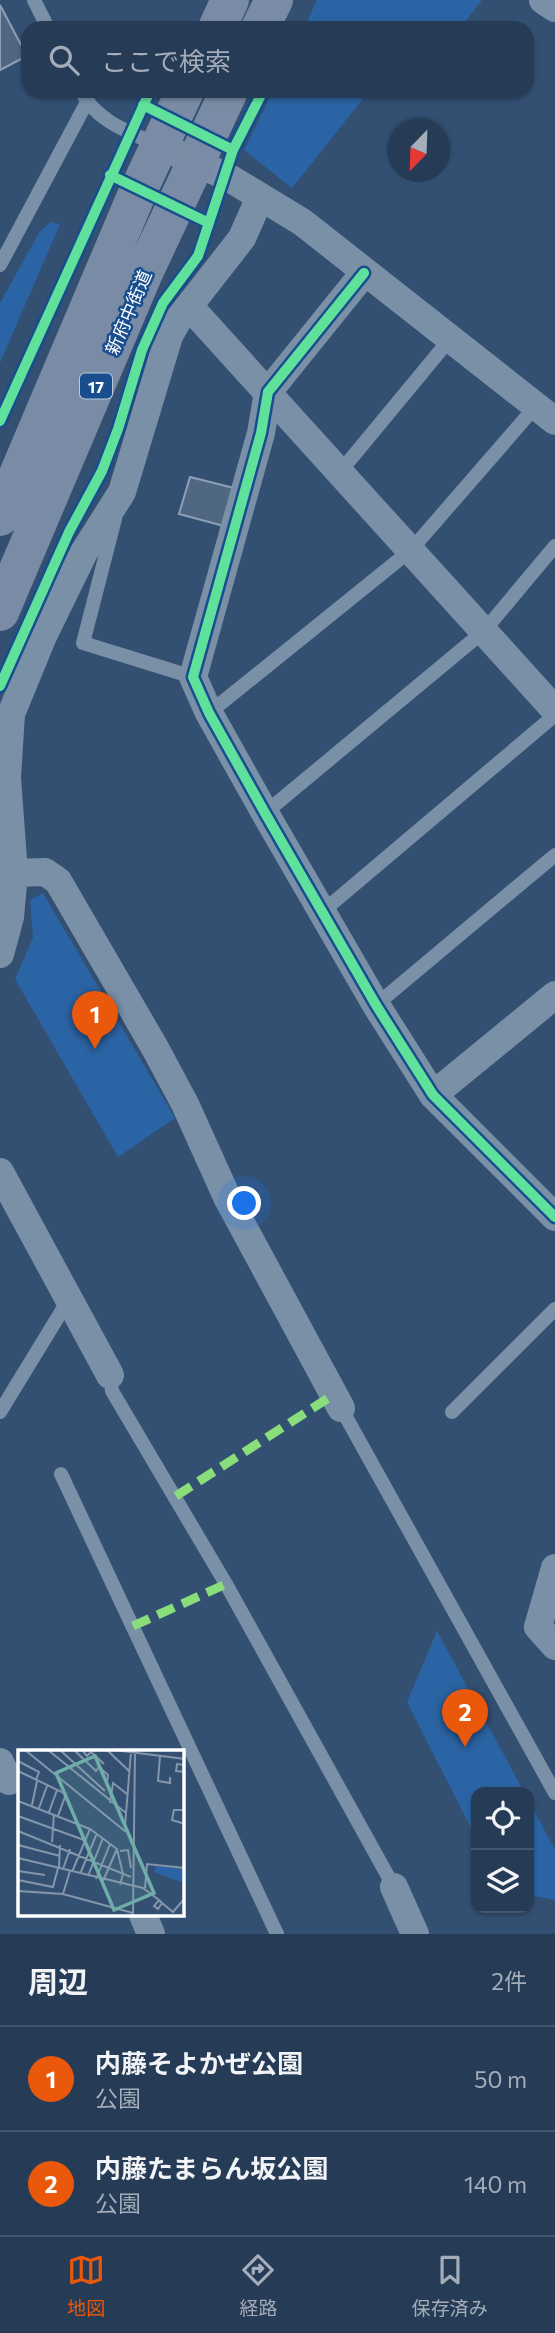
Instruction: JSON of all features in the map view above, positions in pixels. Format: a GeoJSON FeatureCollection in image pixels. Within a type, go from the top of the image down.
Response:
{"type":"FeatureCollection","features":[{"type":"Feature","properties":{"kind":"main road"},"geometry":{"type":"LineString","coordinates":[[220,21],[230,0]]}},
{"type":"Feature","properties":{"kind":"main road"},"geometry":{"type":"LineString","coordinates":[[264,21],[274,0]]}},
{"type":"Feature","properties":{"kind":"main road","name":"17"},"geometry":{"type":"LineString","coordinates":[[0,517],[159,145],[182,98]]}},
{"type":"Feature","properties":{"kind":"main road","name":"新府中街道"},"geometry":{"type":"LineString","coordinates":[[0,612],[143,275],[226,98]]}},
{"type":"Feature","properties":{"kind":"street"},"geometry":{"type":"LineString","coordinates":[[543,0],[555,8]]}},
{"type":"Feature","properties":{"kind":"street"},"geometry":{"type":"LineString","coordinates":[[159,145],[302,222],[545,413]]}},
{"type":"Feature","properties":{"kind":"street"},"geometry":{"type":"LineString","coordinates":[[0,954],[10,917],[14,873],[7,778],[11,714],[48,624],[84,552],[122,492],[162,352],[178,320],[242,238],[260,197]]}},
{"type":"Feature","properties":{"kind":"street"},"geometry":{"type":"LineString","coordinates":[[364,273],[268,392],[261,433],[193,677],[209,713],[265,813],[376,1005],[433,1095],[555,1217]]}},
{"type":"Feature","properties":{"kind":"street"},"geometry":{"type":"LineString","coordinates":[[188,306],[555,712]]}},
{"type":"Feature","properties":{"kind":"street"},"geometry":{"type":"LineString","coordinates":[[14,873],[45,872],[58,881],[155,1048],[185,1104],[227,1197],[341,1408]]}},
{"type":"Feature","properties":{"kind":"street"},"geometry":{"type":"LineString","coordinates":[[433,1095],[555,995]]}},
{"type":"Feature","properties":{"kind":"street"},"geometry":{"type":"LineString","coordinates":[[0,1172],[110,1375]]}},
{"type":"Feature","properties":{"kind":"street"},"geometry":{"type":"LineString","coordinates":[[555,1568],[538,1627],[555,1646]]}},
{"type":"Feature","properties":{"kind":"street"},"geometry":{"type":"LineString","coordinates":[[394,1887],[415,1934]]}},
{"type":"Feature","properties":{"kind":"street"},"geometry":{"type":"LineString","coordinates":[[143,1916],[151,1934]]}},
{"type":"Feature","properties":{"kind":"lane"},"geometry":{"type":"LineString","coordinates":[[34,0],[44,21]]}},
{"type":"Feature","properties":{"kind":"lane"},"geometry":{"type":"LineString","coordinates":[[0,265],[84,98]]}},
{"type":"Feature","properties":{"kind":"lane"},"geometry":{"type":"LineString","coordinates":[[85,98],[106,120],[159,145]]}},
{"type":"Feature","properties":{"kind":"lane"},"geometry":{"type":"LineString","coordinates":[[340,472],[450,339]]}},
{"type":"Feature","properties":{"kind":"lane"},"geometry":{"type":"LineString","coordinates":[[209,713],[411,550],[545,413]]}},
{"type":"Feature","properties":{"kind":"lane"},"geometry":{"type":"LineString","coordinates":[[122,492],[83,643],[193,677]]}},
{"type":"Feature","properties":{"kind":"lane"},"geometry":{"type":"LineString","coordinates":[[265,813],[484,631],[555,546]]}},
{"type":"Feature","properties":{"kind":"lane"},"geometry":{"type":"LineString","coordinates":[[322,912],[555,712]]}},
{"type":"Feature","properties":{"kind":"lane"},"geometry":{"type":"LineString","coordinates":[[376,1005],[555,855]]}},
{"type":"Feature","properties":{"kind":"lane"},"geometry":{"type":"LineString","coordinates":[[0,1412],[69,1299]]}},
{"type":"Feature","properties":{"kind":"lane"},"geometry":{"type":"LineString","coordinates":[[452,1412],[555,1309]]}},
{"type":"Feature","properties":{"kind":"lane"},"geometry":{"type":"LineString","coordinates":[[110,1375],[112,1391],[220,1573],[394,1887]]}},
{"type":"Feature","properties":{"kind":"lane"},"geometry":{"type":"LineString","coordinates":[[341,1408],[555,1794]]}},
{"type":"Feature","properties":{"kind":"lane"},"geometry":{"type":"LineString","coordinates":[[61,1474],[278,1934]]}},
{"type":"Feature","properties":{"kind":"shaded area"},"geometry":{"type":"Polygon","coordinates":[[[317,0],[482,0],[466,21],[307,21],[317,0]]]}},
{"type":"Feature","properties":{"kind":"shaded area"},"geometry":{"type":"Polygon","coordinates":[[[270,98],[363,98],[292,188],[244,150],[270,98]]]}},
{"type":"Feature","properties":{"kind":"shaded area"},"geometry":{"type":"Polygon","coordinates":[[[51,222],[60,224],[0,363],[0,303],[40,231],[51,222]]]}},
{"type":"Feature","properties":{"kind":"shaded area"},"geometry":{"type":"Polygon","coordinates":[[[43,893],[175,1118],[118,1157],[15,979],[33,938],[30,900],[43,893]]]}},
{"type":"Feature","properties":{"kind":"shaded area"},"geometry":{"type":"Polygon","coordinates":[[[437,1631],[521,1787],[471,1787],[471,1828],[407,1702],[437,1631]]]}},
{"type":"Feature","properties":{"kind":"shaded area"},"geometry":{"type":"Polygon","coordinates":[[[534,1810],[555,1850],[555,1900],[534,1896],[534,1810]]]}},
{"type":"Feature","properties":{"kind":"building"},"geometry":{"type":"Polygon","coordinates":[[[0,5],[21,45],[21,59],[0,70],[0,5]]]}},
{"type":"Feature","properties":{"kind":"building"},"geometry":{"type":"Polygon","coordinates":[[[190,477],[234,488],[224,526],[179,514],[190,477]]]}},
{"type":"Feature","properties":{"kind":"marked path"},"geometry":{"type":"LineString","coordinates":[[176,1496],[333,1395]]}},
{"type":"Feature","properties":{"kind":"marked path"},"geometry":{"type":"LineString","coordinates":[[133,1626],[226,1584]]}},
{"type":"Feature","properties":{"kind":"cycle path"},"geometry":{"type":"LineString","coordinates":[[0,421],[147,98]]}},
{"type":"Feature","properties":{"kind":"cycle path"},"geometry":{"type":"LineString","coordinates":[[0,686],[69,532],[102,471],[142,350],[163,303],[198,256],[233,150],[259,98]]}},
{"type":"Feature","properties":{"kind":"cycle path"},"geometry":{"type":"LineString","coordinates":[[143,105],[233,150]]}},
{"type":"Feature","properties":{"kind":"cycle path"},"geometry":{"type":"LineString","coordinates":[[110,175],[209,223]]}},
{"type":"Feature","properties":{"kind":"cycle path"},"geometry":{"type":"LineString","coordinates":[[364,273],[268,392],[261,433],[193,677],[209,713],[265,813],[376,1005],[433,1095],[555,1217]]}},
{"type":"Feature","properties":{"kind":"place","name":"内藤そよかぜ公園"},"geometry":{"type":"Point","coordinates":[95,1049]}},
{"type":"Feature","properties":{"kind":"place","name":"内藤たまらん坂公園"},"geometry":{"type":"Point","coordinates":[465,1747]}}]}
